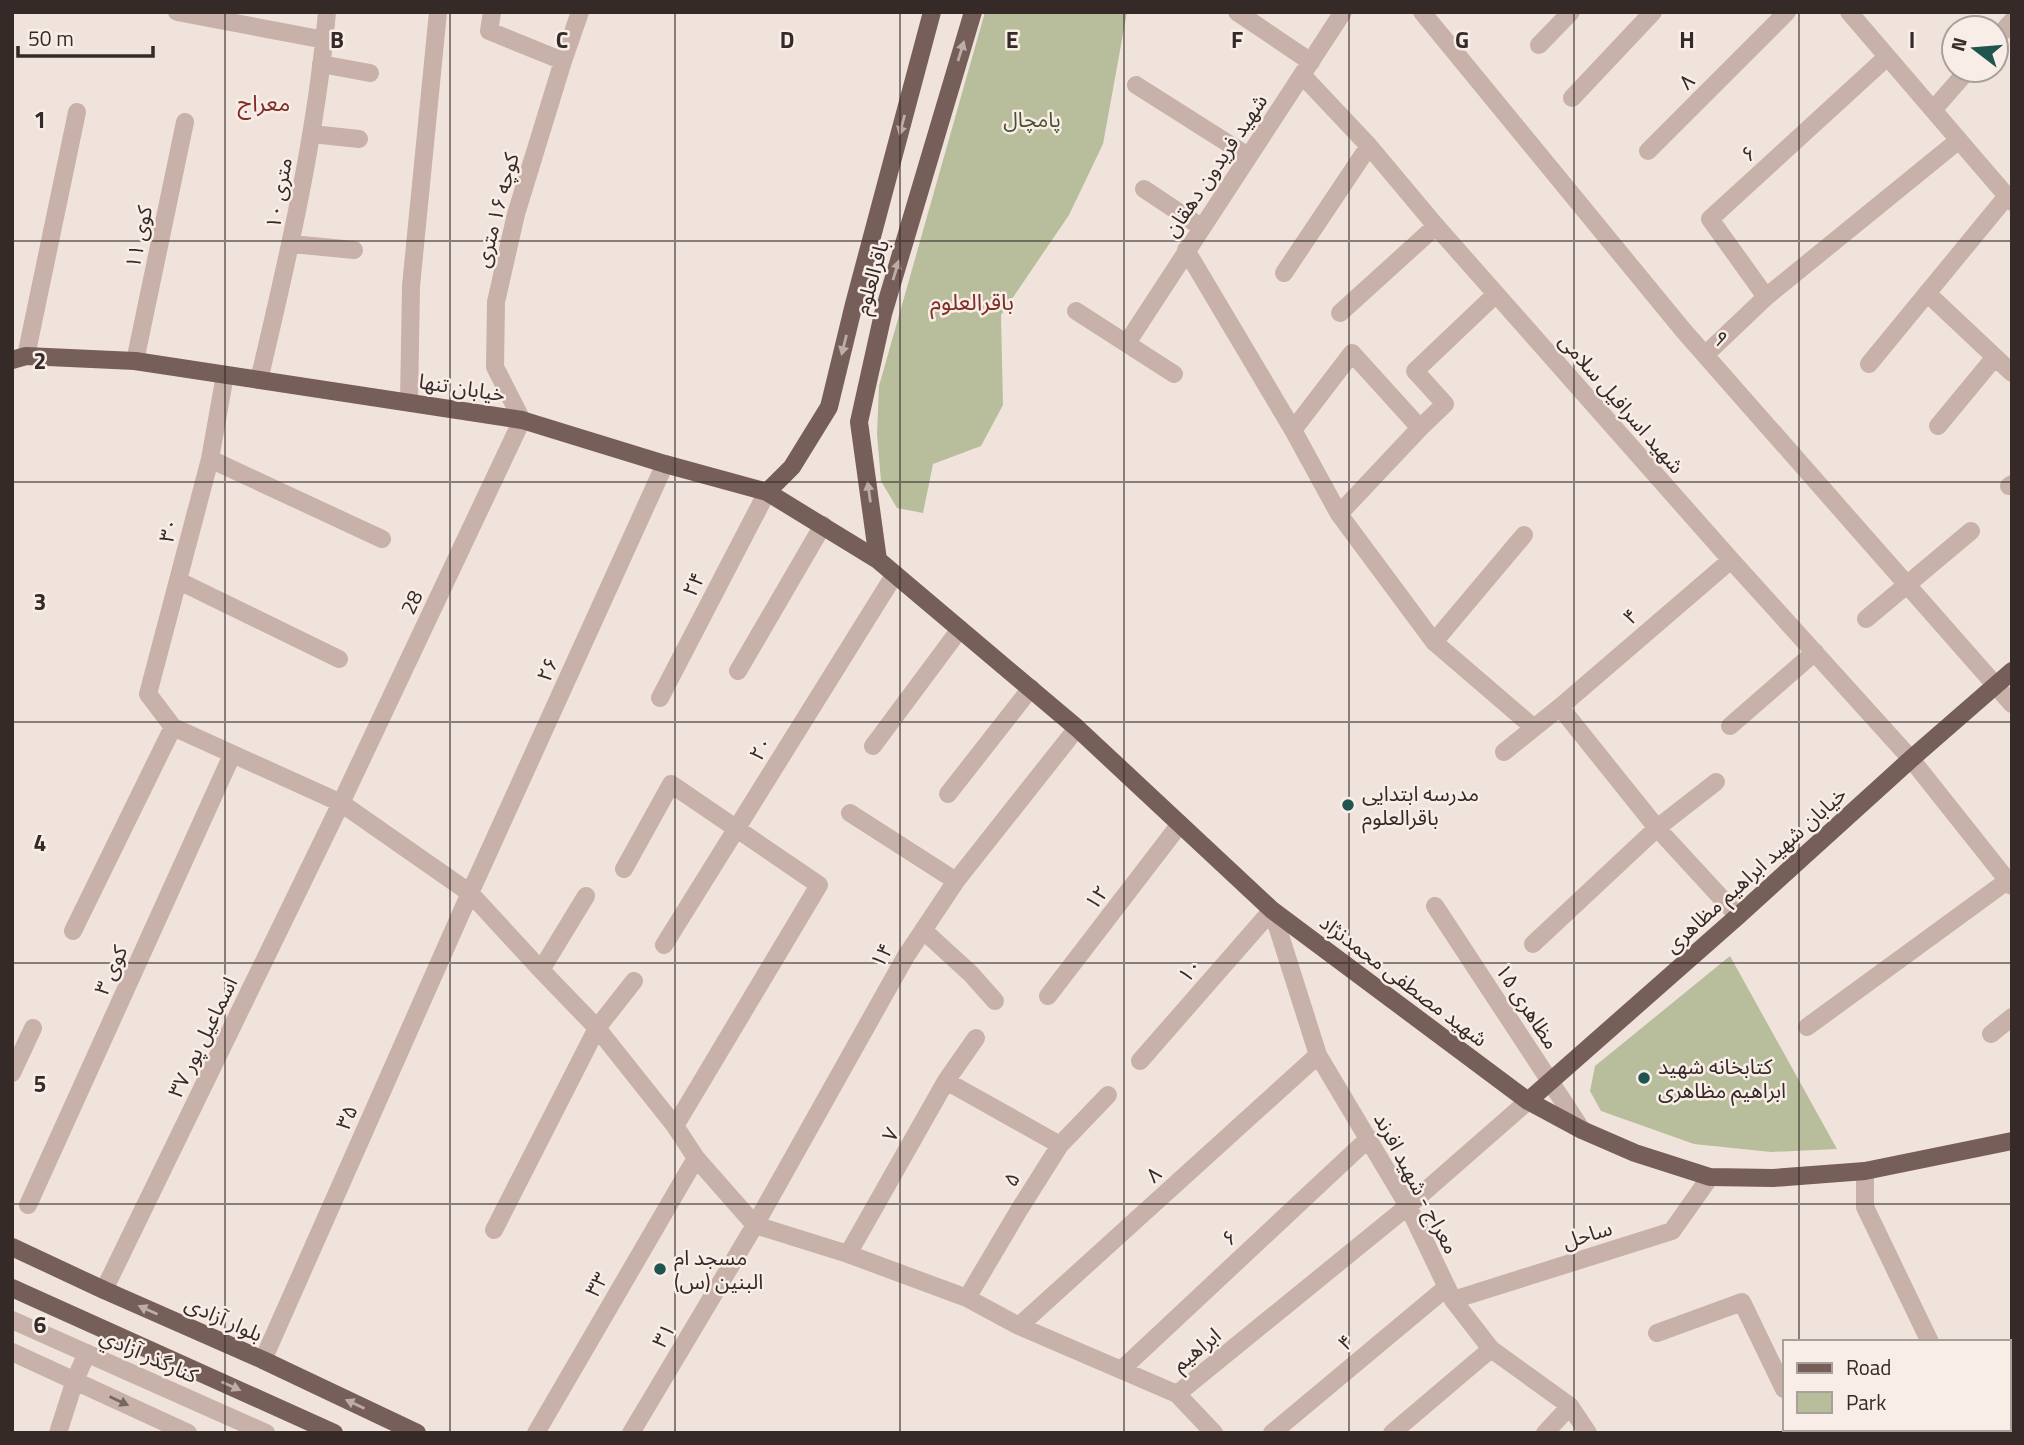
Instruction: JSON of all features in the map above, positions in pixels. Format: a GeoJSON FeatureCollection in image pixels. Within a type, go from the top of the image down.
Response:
{"type":"FeatureCollection","features":[{"type":"Feature","properties":{"kind":"main road","name":"باقرالعلوم"},"geometry":{"type":"LineString","coordinates":[[767,492],[792,467],[829,407],[932,12]]}},
{"type":"Feature","properties":{"kind":"main road","name":"باقرالعلوم"},"geometry":{"type":"LineString","coordinates":[[878,559],[859,422],[883,314],[972,12]]}},
{"type":"Feature","properties":{"kind":"main road","name":"خیابان تنها"},"geometry":{"type":"LineString","coordinates":[[19,358],[135,361],[522,420],[767,492],[878,559]]}},
{"type":"Feature","properties":{"kind":"main road","name":"شهید مصطفی محمدنژاد"},"geometry":{"type":"LineString","coordinates":[[878,559],[1077,728],[1272,910],[1528,1101],[1582,1130],[1635,1153],[1710,1177],[1773,1178],[1865,1171],[2012,1141]]}},
{"type":"Feature","properties":{"kind":"main road","name":"خیابان شهید ابراهیم مظاهری"},"geometry":{"type":"LineString","coordinates":[[1528,1101],[2012,671]]}},
{"type":"Feature","properties":{"kind":"main road","name":"بلوار آزادی"},"geometry":{"type":"LineString","coordinates":[[12,1247],[417,1433]]}},
{"type":"Feature","properties":{"kind":"main road"},"geometry":{"type":"LineString","coordinates":[[12,1288],[334,1433]]}},
{"type":"Feature","properties":{"kind":"street"},"geometry":{"type":"LineString","coordinates":[[177,12],[325,40]]}},
{"type":"Feature","properties":{"kind":"street","name":"۱۰ متری"},"geometry":{"type":"LineString","coordinates":[[259,380],[292,244],[312,134],[327,12]]}},
{"type":"Feature","properties":{"kind":"street"},"geometry":{"type":"LineString","coordinates":[[409,402],[411,286],[438,12]]}},
{"type":"Feature","properties":{"kind":"street"},"geometry":{"type":"LineString","coordinates":[[492,12],[489,31],[563,61]]}},
{"type":"Feature","properties":{"kind":"street","name":"کوچه ۱۶ متری"},"geometry":{"type":"LineString","coordinates":[[522,420],[495,367],[496,302],[516,214],[580,12]]}},
{"type":"Feature","properties":{"kind":"street","name":"شهید اسرافیل سلامی"},"geometry":{"type":"LineString","coordinates":[[1237,12],[1307,68],[1436,226],[1910,759],[2010,884]]}},
{"type":"Feature","properties":{"kind":"street","name":"شهید فریدون دهقان"},"geometry":{"type":"LineString","coordinates":[[1126,343],[1343,12]]}},
{"type":"Feature","properties":{"kind":"street","name":"۹"},"geometry":{"type":"LineString","coordinates":[[1422,12],[1705,355],[2012,704]]}},
{"type":"Feature","properties":{"kind":"street"},"geometry":{"type":"LineString","coordinates":[[1539,45],[1571,12]]}},
{"type":"Feature","properties":{"kind":"street"},"geometry":{"type":"LineString","coordinates":[[1572,98],[1653,12]]}},
{"type":"Feature","properties":{"kind":"street","name":"۸"},"geometry":{"type":"LineString","coordinates":[[1648,152],[1787,12]]}},
{"type":"Feature","properties":{"kind":"street"},"geometry":{"type":"LineString","coordinates":[[1849,12],[2009,199],[1869,364]]}},
{"type":"Feature","properties":{"kind":"street","name":"۶"},"geometry":{"type":"LineString","coordinates":[[1766,297],[1710,219],[1888,57]]}},
{"type":"Feature","properties":{"kind":"street"},"geometry":{"type":"LineString","coordinates":[[321,64],[370,73]]}},
{"type":"Feature","properties":{"kind":"street"},"geometry":{"type":"LineString","coordinates":[[1933,110],[1956,84]]}},
{"type":"Feature","properties":{"kind":"street"},"geometry":{"type":"LineString","coordinates":[[1136,85],[1248,156]]}},
{"type":"Feature","properties":{"kind":"street"},"geometry":{"type":"LineString","coordinates":[[19,358],[77,112]]}},
{"type":"Feature","properties":{"kind":"street","name":"کوی ۱۱"},"geometry":{"type":"LineString","coordinates":[[135,361],[185,122]]}},
{"type":"Feature","properties":{"kind":"street"},"geometry":{"type":"LineString","coordinates":[[312,134],[359,139]]}},
{"type":"Feature","properties":{"kind":"street"},"geometry":{"type":"LineString","coordinates":[[1705,355],[1766,297],[1959,140]]}},
{"type":"Feature","properties":{"kind":"street"},"geometry":{"type":"LineString","coordinates":[[1284,273],[1369,146]]}},
{"type":"Feature","properties":{"kind":"street"},"geometry":{"type":"LineString","coordinates":[[1144,189],[1201,227]]}},
{"type":"Feature","properties":{"kind":"street"},"geometry":{"type":"LineString","coordinates":[[1340,313],[1436,226]]}},
{"type":"Feature","properties":{"kind":"street"},"geometry":{"type":"LineString","coordinates":[[292,244],[354,250]]}},
{"type":"Feature","properties":{"kind":"street"},"geometry":{"type":"LineString","coordinates":[[1186,250],[1293,430],[1339,514],[1434,642],[1533,727]]}},
{"type":"Feature","properties":{"kind":"street"},"geometry":{"type":"LineString","coordinates":[[1927,293],[2012,373]]}},
{"type":"Feature","properties":{"kind":"street"},"geometry":{"type":"LineString","coordinates":[[1339,514],[1445,404],[1415,372],[1496,294]]}},
{"type":"Feature","properties":{"kind":"street"},"geometry":{"type":"LineString","coordinates":[[1076,311],[1174,374]]}},
{"type":"Feature","properties":{"kind":"street"},"geometry":{"type":"LineString","coordinates":[[1293,430],[1352,353],[1420,428]]}},
{"type":"Feature","properties":{"kind":"street"},"geometry":{"type":"LineString","coordinates":[[1938,426],[1995,357]]}},
{"type":"Feature","properties":{"kind":"street","name":"۳۰"},"geometry":{"type":"LineString","coordinates":[[173,727],[148,694],[210,459],[225,375]]}},
{"type":"Feature","properties":{"kind":"street","name":"28"},"geometry":{"type":"LineString","coordinates":[[341,803],[522,420]]}},
{"type":"Feature","properties":{"kind":"street"},"geometry":{"type":"LineString","coordinates":[[210,459],[382,538]]}},
{"type":"Feature","properties":{"kind":"street","name":"۲۶"},"geometry":{"type":"LineString","coordinates":[[470,893],[665,464]]}},
{"type":"Feature","properties":{"kind":"street","name":"۲۴"},"geometry":{"type":"LineString","coordinates":[[660,698],[767,492]]}},
{"type":"Feature","properties":{"kind":"street"},"geometry":{"type":"LineString","coordinates":[[737,671],[823,525]]}},
{"type":"Feature","properties":{"kind":"street"},"geometry":{"type":"LineString","coordinates":[[1866,619],[1971,531]]}},
{"type":"Feature","properties":{"kind":"street"},"geometry":{"type":"LineString","coordinates":[[1434,642],[1524,535]]}},
{"type":"Feature","properties":{"kind":"street","name":"۴"},"geometry":{"type":"LineString","coordinates":[[1504,752],[1731,560]]}},
{"type":"Feature","properties":{"kind":"street","name":"۲۰"},"geometry":{"type":"LineString","coordinates":[[664,945],[895,573]]}},
{"type":"Feature","properties":{"kind":"street"},"geometry":{"type":"LineString","coordinates":[[179,581],[339,659]]}},
{"type":"Feature","properties":{"kind":"street"},"geometry":{"type":"LineString","coordinates":[[873,746],[960,629]]}},
{"type":"Feature","properties":{"kind":"street"},"geometry":{"type":"LineString","coordinates":[[1730,726],[1815,652]]}},
{"type":"Feature","properties":{"kind":"street"},"geometry":{"type":"LineString","coordinates":[[948,794],[1031,688]]}},
{"type":"Feature","properties":{"kind":"street"},"geometry":{"type":"LineString","coordinates":[[1560,707],[1657,828],[1738,916]]}},
{"type":"Feature","properties":{"kind":"street"},"geometry":{"type":"LineString","coordinates":[[73,932],[173,727],[341,803],[470,893],[597,1028],[675,1126],[696,1158],[755,1225]]}},
{"type":"Feature","properties":{"kind":"street","name":"۱۴"},"geometry":{"type":"LineString","coordinates":[[755,1225],[906,956],[956,881],[1077,728]]}},
{"type":"Feature","properties":{"kind":"street","name":"کوی ۳"},"geometry":{"type":"LineString","coordinates":[[28,1205],[232,755]]}},
{"type":"Feature","properties":{"kind":"street"},"geometry":{"type":"LineString","coordinates":[[1533,944],[1657,828],[1716,782]]}},
{"type":"Feature","properties":{"kind":"street"},"geometry":{"type":"LineString","coordinates":[[624,869],[671,784],[819,886],[675,1126]]}},
{"type":"Feature","properties":{"kind":"street","name":"اسماعیل پور ۳۷"},"geometry":{"type":"LineString","coordinates":[[104,1290],[341,803]]}},
{"type":"Feature","properties":{"kind":"street"},"geometry":{"type":"LineString","coordinates":[[850,813],[956,881]]}},
{"type":"Feature","properties":{"kind":"street","name":"۱۲"},"geometry":{"type":"LineString","coordinates":[[1048,996],[1180,824]]}},
{"type":"Feature","properties":{"kind":"street"},"geometry":{"type":"LineString","coordinates":[[1807,1027],[2010,884]]}},
{"type":"Feature","properties":{"kind":"street","name":"۳۵"},"geometry":{"type":"LineString","coordinates":[[263,1360],[470,893]]}},
{"type":"Feature","properties":{"kind":"street"},"geometry":{"type":"LineString","coordinates":[[541,970],[586,896]]}},
{"type":"Feature","properties":{"kind":"street","name":"۱۵ مظاهری"},"geometry":{"type":"LineString","coordinates":[[1435,906],[1582,1130]]}},
{"type":"Feature","properties":{"kind":"street","name":"معراج - شهید افرند"},"geometry":{"type":"LineString","coordinates":[[1272,910],[1318,1055],[1408,1206],[1450,1293],[1491,1349],[1570,1406],[1588,1433]]}},
{"type":"Feature","properties":{"kind":"street","name":"۱۰"},"geometry":{"type":"LineString","coordinates":[[1139,1060],[1272,910]]}},
{"type":"Feature","properties":{"kind":"street"},"geometry":{"type":"LineString","coordinates":[[923,930],[971,974],[995,1001]]}},
{"type":"Feature","properties":{"kind":"street"},"geometry":{"type":"LineString","coordinates":[[494,1230],[597,1028],[634,981]]}},
{"type":"Feature","properties":{"kind":"street"},"geometry":{"type":"LineString","coordinates":[[1991,1034],[2012,1017]]}},
{"type":"Feature","properties":{"kind":"street"},"geometry":{"type":"LineString","coordinates":[[12,1073],[33,1028]]}},
{"type":"Feature","properties":{"kind":"street","name":"۷"},"geometry":{"type":"LineString","coordinates":[[848,1254],[946,1081],[976,1038]]}},
{"type":"Feature","properties":{"kind":"street","name":"۸"},"geometry":{"type":"LineString","coordinates":[[1019,1326],[1318,1055]]}},
{"type":"Feature","properties":{"kind":"street"},"geometry":{"type":"LineString","coordinates":[[946,1081],[1060,1145]]}},
{"type":"Feature","properties":{"kind":"street","name":"۵"},"geometry":{"type":"LineString","coordinates":[[967,1298],[1060,1145],[1108,1096]]}},
{"type":"Feature","properties":{"kind":"street","name":"ابراهیم"},"geometry":{"type":"LineString","coordinates":[[755,1225],[848,1254],[967,1298],[1019,1326],[1177,1394],[1408,1206],[1528,1101]]}},
{"type":"Feature","properties":{"kind":"street","name":"۶"},"geometry":{"type":"LineString","coordinates":[[1121,1370],[1369,1138]]}},
{"type":"Feature","properties":{"kind":"street","name":"۳۳"},"geometry":{"type":"LineString","coordinates":[[536,1433],[696,1158]]}},
{"type":"Feature","properties":{"kind":"street"},"geometry":{"type":"LineString","coordinates":[[1865,1171],[1865,1207],[1929,1340]]}},
{"type":"Feature","properties":{"kind":"street","name":"ساحل"},"geometry":{"type":"LineString","coordinates":[[1450,1293],[1672,1231],[1710,1177]]}},
{"type":"Feature","properties":{"kind":"street","name":"۳۱"},"geometry":{"type":"LineString","coordinates":[[631,1433],[755,1225]]}},
{"type":"Feature","properties":{"kind":"street","name":"۴"},"geometry":{"type":"LineString","coordinates":[[1272,1433],[1450,1293]]}},
{"type":"Feature","properties":{"kind":"street"},"geometry":{"type":"LineString","coordinates":[[1657,1333],[1742,1303],[1783,1386]]}},
{"type":"Feature","properties":{"kind":"street","name":"کنارگذر آزادي"},"geometry":{"type":"LineString","coordinates":[[12,1320],[266,1433]]}},
{"type":"Feature","properties":{"kind":"street"},"geometry":{"type":"LineString","coordinates":[[1392,1433],[1491,1349]]}},
{"type":"Feature","properties":{"kind":"street"},"geometry":{"type":"LineString","coordinates":[[12,1352],[188,1433]]}},
{"type":"Feature","properties":{"kind":"street"},"geometry":{"type":"LineString","coordinates":[[58,1433],[87,1353]]}},
{"type":"Feature","properties":{"kind":"street"},"geometry":{"type":"LineString","coordinates":[[1177,1394],[1214,1433]]}},
{"type":"Feature","properties":{"kind":"street"},"geometry":{"type":"LineString","coordinates":[[1545,1433],[1570,1406]]}},
{"type":"Feature","properties":{"kind":"green space","name":"پامچال"},"geometry":{"type":"Polygon","coordinates":[[[985,12],[1127,12],[1103,144],[1069,215],[1001,315],[1003,405],[981,446],[933,464],[923,513],[897,508],[881,481],[877,434],[879,386],[985,12]]]}},
{"type":"Feature","properties":{"kind":"green space"},"geometry":{"type":"Polygon","coordinates":[[[1730,956],[1837,1149],[1771,1152],[1694,1144],[1601,1111],[1590,1091],[1595,1066],[1730,956]]]}},
{"type":"Feature","properties":{"kind":"place","name":"مدرسه ابتدایی باقرالعلوم"},"geometry":{"type":"Point","coordinates":[1348,805]}},
{"type":"Feature","properties":{"kind":"place","name":"کتابخانه شهید ابراهیم مظاهری"},"geometry":{"type":"Point","coordinates":[1644,1078]}},
{"type":"Feature","properties":{"kind":"place","name":"مسجد ام البنین (س)"},"geometry":{"type":"Point","coordinates":[660,1269]}},
{"type":"Feature","properties":{"kind":"district","name":"معراج"},"geometry":{"type":"Point","coordinates":[264,102]}},
{"type":"Feature","properties":{"kind":"district","name":"باقرالعلوم"},"geometry":{"type":"Point","coordinates":[972,301]}}]}
